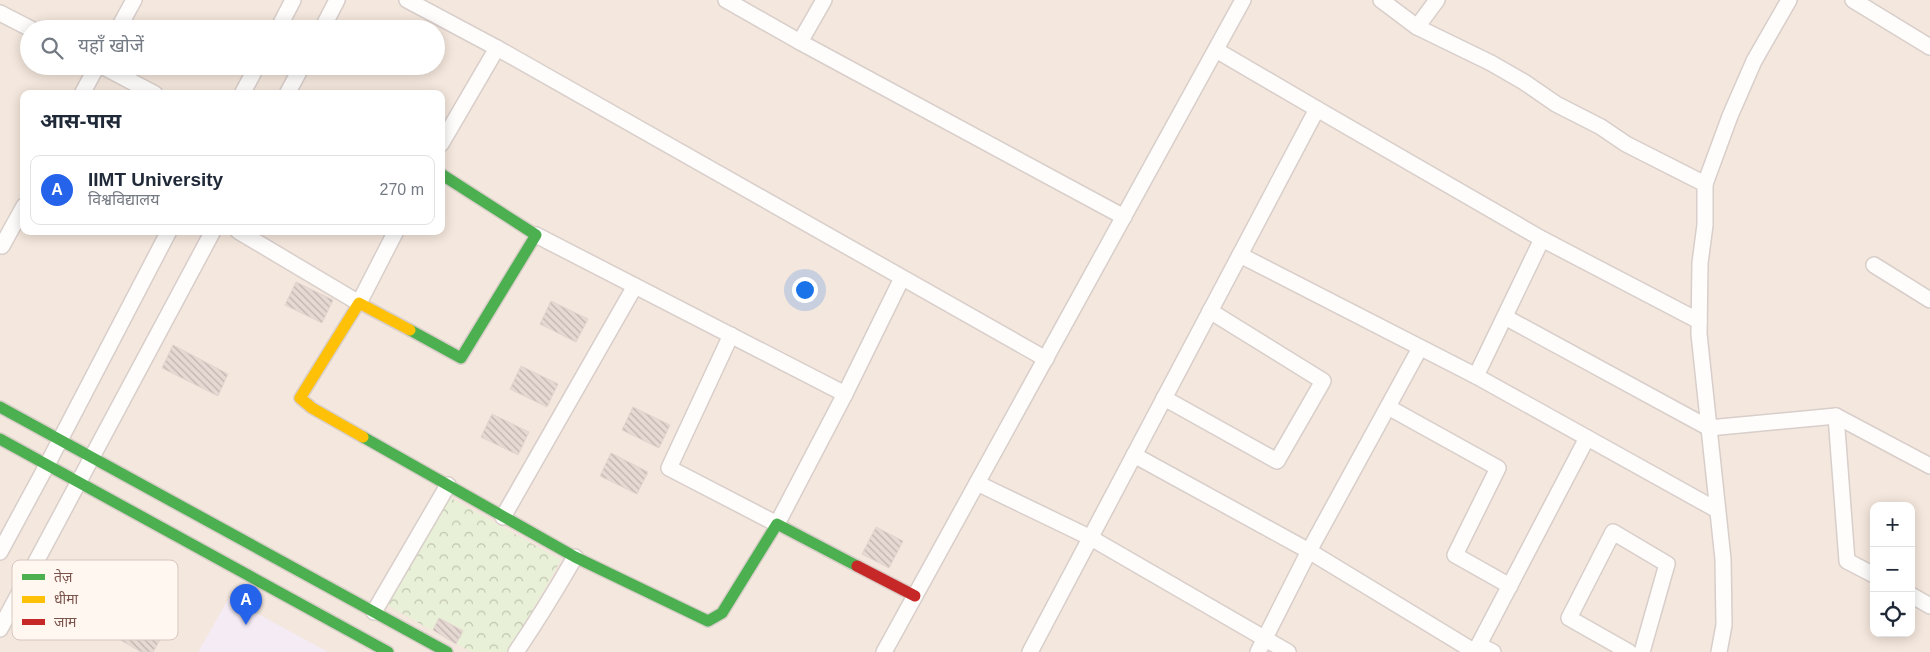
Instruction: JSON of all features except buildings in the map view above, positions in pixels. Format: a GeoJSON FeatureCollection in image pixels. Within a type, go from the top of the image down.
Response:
{"type":"FeatureCollection","features":[{"type":"Feature","properties":{"kind":"street"},"geometry":{"type":"LineString","coordinates":[[123,20],[134,0]]}},
{"type":"Feature","properties":{"kind":"street"},"geometry":{"type":"LineString","coordinates":[[283,20],[293,0]]}},
{"type":"Feature","properties":{"kind":"street"},"geometry":{"type":"LineString","coordinates":[[327,20],[337,0]]}},
{"type":"Feature","properties":{"kind":"street"},"geometry":{"type":"LineString","coordinates":[[407,0],[444,20]]}},
{"type":"Feature","properties":{"kind":"street"},"geometry":{"type":"LineString","coordinates":[[726,0],[1124,217]]}},
{"type":"Feature","properties":{"kind":"street"},"geometry":{"type":"LineString","coordinates":[[800,42],[824,0]]}},
{"type":"Feature","properties":{"kind":"street"},"geometry":{"type":"LineString","coordinates":[[884,652],[1243,0]]}},
{"type":"Feature","properties":{"kind":"street"},"geometry":{"type":"LineString","coordinates":[[1381,0],[1417,27],[1490,63],[1524,82],[1556,104],[1601,127],[1626,144],[1705,184]]}},
{"type":"Feature","properties":{"kind":"street"},"geometry":{"type":"LineString","coordinates":[[1417,27],[1437,0]]}},
{"type":"Feature","properties":{"kind":"street"},"geometry":{"type":"LineString","coordinates":[[1719,652],[1724,625],[1723,558],[1708,428],[1699,322],[1700,264],[1705,225],[1705,184],[1730,116],[1754,61],[1789,0]]}},
{"type":"Feature","properties":{"kind":"street"},"geometry":{"type":"LineString","coordinates":[[1853,0],[1930,47]]}},
{"type":"Feature","properties":{"kind":"street"},"geometry":{"type":"LineString","coordinates":[[0,12],[20,23]]}},
{"type":"Feature","properties":{"kind":"street"},"geometry":{"type":"LineString","coordinates":[[445,20],[1046,359]]}},
{"type":"Feature","properties":{"kind":"street"},"geometry":{"type":"LineString","coordinates":[[445,137],[497,48]]}},
{"type":"Feature","properties":{"kind":"street"},"geometry":{"type":"LineString","coordinates":[[1216,50],[1542,239],[1699,322]]}},
{"type":"Feature","properties":{"kind":"street"},"geometry":{"type":"LineString","coordinates":[[84,90],[92,75]]}},
{"type":"Feature","properties":{"kind":"street"},"geometry":{"type":"LineString","coordinates":[[119,75],[147,90]]}},
{"type":"Feature","properties":{"kind":"street"},"geometry":{"type":"LineString","coordinates":[[244,90],[252,75]]}},
{"type":"Feature","properties":{"kind":"street"},"geometry":{"type":"LineString","coordinates":[[289,90],[297,75]]}},
{"type":"Feature","properties":{"kind":"street"},"geometry":{"type":"LineString","coordinates":[[1030,652],[1317,109]]}},
{"type":"Feature","properties":{"kind":"street"},"geometry":{"type":"LineString","coordinates":[[445,177],[536,235],[845,394]]}},
{"type":"Feature","properties":{"kind":"street"},"geometry":{"type":"LineString","coordinates":[[1,247],[20,213]]}},
{"type":"Feature","properties":{"kind":"street"},"geometry":{"type":"LineString","coordinates":[[0,552],[167,235]]}},
{"type":"Feature","properties":{"kind":"street"},"geometry":{"type":"LineString","coordinates":[[37,560],[211,235]]}},
{"type":"Feature","properties":{"kind":"street"},"geometry":{"type":"LineString","coordinates":[[245,235],[359,303],[461,358],[536,235]]}},
{"type":"Feature","properties":{"kind":"street"},"geometry":{"type":"LineString","coordinates":[[394,235],[359,303],[300,398],[312,408],[575,558],[708,621],[722,612],[777,524],[845,394],[902,278]]}},
{"type":"Feature","properties":{"kind":"street"},"geometry":{"type":"LineString","coordinates":[[1476,376],[1542,239]]}},
{"type":"Feature","properties":{"kind":"street"},"geometry":{"type":"LineString","coordinates":[[1240,255],[1476,376],[1717,510]]}},
{"type":"Feature","properties":{"kind":"street"},"geometry":{"type":"LineString","coordinates":[[1874,265],[1930,300]]}},
{"type":"Feature","properties":{"kind":"street"},"geometry":{"type":"LineString","coordinates":[[504,517],[635,286]]}},
{"type":"Feature","properties":{"kind":"street"},"geometry":{"type":"LineString","coordinates":[[1164,398],[1277,461],[1323,381],[1210,311]]}},
{"type":"Feature","properties":{"kind":"street"},"geometry":{"type":"LineString","coordinates":[[1504,318],[1708,428],[1836,416],[1930,466]]}},
{"type":"Feature","properties":{"kind":"street"},"geometry":{"type":"LineString","coordinates":[[731,335],[669,468],[915,596]]}},
{"type":"Feature","properties":{"kind":"street"},"geometry":{"type":"LineString","coordinates":[[1261,645],[1309,551],[1420,348]]}},
{"type":"Feature","properties":{"kind":"street"},"geometry":{"type":"LineString","coordinates":[[0,407],[447,652]]}},
{"type":"Feature","properties":{"kind":"street"},"geometry":{"type":"LineString","coordinates":[[1388,407],[1498,468],[1455,555],[1510,586]]}},
{"type":"Feature","properties":{"kind":"street"},"geometry":{"type":"LineString","coordinates":[[1836,416],[1848,561],[1870,573]]}},
{"type":"Feature","properties":{"kind":"street"},"geometry":{"type":"LineString","coordinates":[[1476,650],[1587,438]]}},
{"type":"Feature","properties":{"kind":"street"},"geometry":{"type":"LineString","coordinates":[[0,439],[388,652]]}},
{"type":"Feature","properties":{"kind":"street"},"geometry":{"type":"LineString","coordinates":[[1134,455],[1309,551],[1476,650],[1493,652]]}},
{"type":"Feature","properties":{"kind":"street"},"geometry":{"type":"LineString","coordinates":[[977,483],[1091,538],[1261,645],[1288,652]]}},
{"type":"Feature","properties":{"kind":"street"},"geometry":{"type":"LineString","coordinates":[[374,612],[448,485]]}},
{"type":"Feature","properties":{"kind":"street"},"geometry":{"type":"LineString","coordinates":[[1629,652],[1569,618],[1613,532],[1667,564],[1642,652]]}},
{"type":"Feature","properties":{"kind":"street"},"geometry":{"type":"LineString","coordinates":[[516,652],[543,613],[575,558]]}},
{"type":"Feature","properties":{"kind":"street"},"geometry":{"type":"LineString","coordinates":[[1915,598],[1930,606]]}},
{"type":"Feature","properties":{"kind":"street"},"geometry":{"type":"LineString","coordinates":[[0,629],[12,607]]}},
{"type":"Feature","properties":{"kind":"shaded area"},"geometry":{"type":"Polygon","coordinates":[[[0,0],[1930,0],[1930,652],[0,652],[0,0]]]}},
{"type":"Feature","properties":{"kind":"shaded area"},"geometry":{"type":"Polygon","coordinates":[[[229,598],[328,652],[198,652],[229,598]]]}},
{"type":"Feature","properties":{"kind":"green space"},"geometry":{"type":"Polygon","coordinates":[[[449,497],[561,560],[509,652],[472,652],[456,644],[463,630],[439,618],[433,631],[387,605],[449,497]]]}},
{"type":"Feature","properties":{"kind":"traffic: fast"},"geometry":{"type":"LineString","coordinates":[[410,330],[461,358],[536,235],[445,177]]}},
{"type":"Feature","properties":{"kind":"traffic: fast"},"geometry":{"type":"LineString","coordinates":[[0,407],[447,652]]}},
{"type":"Feature","properties":{"kind":"traffic: fast"},"geometry":{"type":"LineString","coordinates":[[363,437],[575,557],[708,621],[722,613],[777,524],[857,566]]}},
{"type":"Feature","properties":{"kind":"traffic: fast"},"geometry":{"type":"LineString","coordinates":[[0,439],[388,652]]}},
{"type":"Feature","properties":{"kind":"traffic: slow"},"geometry":{"type":"LineString","coordinates":[[363,437],[312,408],[300,398],[359,303],[410,330]]}},
{"type":"Feature","properties":{"kind":"traffic: jam"},"geometry":{"type":"LineString","coordinates":[[857,566],[915,596]]}},
{"type":"Feature","properties":{"kind":"place","name":"IIMT University"},"geometry":{"type":"Point","coordinates":[246,625]}}]}
